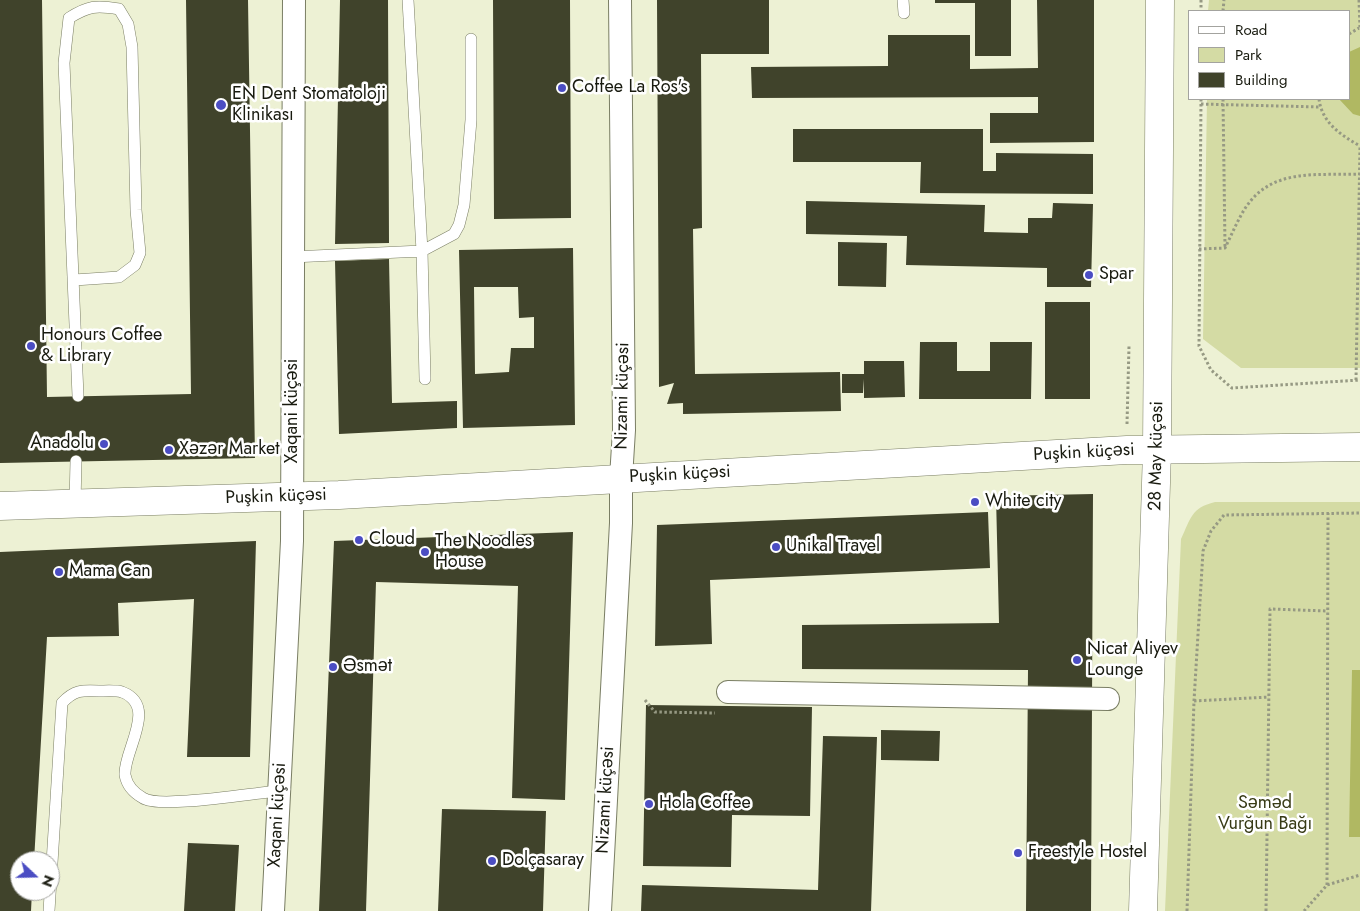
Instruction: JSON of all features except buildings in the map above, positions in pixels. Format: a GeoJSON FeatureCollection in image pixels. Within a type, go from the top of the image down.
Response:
{"type":"FeatureCollection","features":[{"type":"Feature","properties":{"kind":"main road","name":"28 May küçəsi"},"geometry":{"type":"LineString","coordinates":[[1143,911],[1158,450],[1160,0]]}},
{"type":"Feature","properties":{"kind":"main road","name":"Puşkin küçəsi"},"geometry":{"type":"LineString","coordinates":[[0,506],[293,496],[1158,450],[1360,447]]}},
{"type":"Feature","properties":{"kind":"street","name":"Xaqani küçəsi"},"geometry":{"type":"LineString","coordinates":[[273,911],[293,496],[294,0]]}},
{"type":"Feature","properties":{"kind":"street","name":"Nizami küçəsi"},"geometry":{"type":"LineString","coordinates":[[600,911],[622,523],[621,478],[624,430],[620,0]]}},
{"type":"Feature","properties":{"kind":"street"},"geometry":{"type":"LineString","coordinates":[[728,692],[1108,699]]}},
{"type":"Feature","properties":{"kind":"lane"},"geometry":{"type":"LineString","coordinates":[[408,0],[422,251],[425,379]]}},
{"type":"Feature","properties":{"kind":"lane"},"geometry":{"type":"LineString","coordinates":[[904,0],[904,13]]}},
{"type":"Feature","properties":{"kind":"lane"},"geometry":{"type":"LineString","coordinates":[[74,280],[120,277],[135,265],[140,253],[136,210],[132,47],[128,24],[119,9],[99,5],[82,10],[69,18],[64,63],[78,396]]}},
{"type":"Feature","properties":{"kind":"lane"},"geometry":{"type":"LineString","coordinates":[[292,257],[422,251],[454,234],[460,225],[464,205],[471,120],[472,39]]}},
{"type":"Feature","properties":{"kind":"lane"},"geometry":{"type":"LineString","coordinates":[[75,503],[76,461]]}},
{"type":"Feature","properties":{"kind":"lane"},"geometry":{"type":"LineString","coordinates":[[49,911],[62,703],[70,694],[78,690],[122,692],[136,704],[139,717],[125,774],[130,789],[145,800],[168,803],[279,791]]}},
{"type":"Feature","properties":{"kind":"path"},"geometry":{"type":"LineString","coordinates":[[1360,0],[1360,28]]}},
{"type":"Feature","properties":{"kind":"path"},"geometry":{"type":"LineString","coordinates":[[1202,100],[1199,346],[1211,370],[1232,388],[1358,380],[1360,146],[1332,128],[1320,107],[1319,100]]}},
{"type":"Feature","properties":{"kind":"path"},"geometry":{"type":"LineString","coordinates":[[1223,100],[1225,248]]}},
{"type":"Feature","properties":{"kind":"path"},"geometry":{"type":"LineString","coordinates":[[1201,104],[1320,107]]}},
{"type":"Feature","properties":{"kind":"path"},"geometry":{"type":"LineString","coordinates":[[1225,248],[1246,207],[1263,188],[1286,177],[1359,174]]}},
{"type":"Feature","properties":{"kind":"path"},"geometry":{"type":"LineString","coordinates":[[1199,248],[1225,248]]}},
{"type":"Feature","properties":{"kind":"path"},"geometry":{"type":"LineString","coordinates":[[1328,513],[1328,885]]}},
{"type":"Feature","properties":{"kind":"path"},"geometry":{"type":"LineString","coordinates":[[1186,911],[1194,701],[1204,550],[1211,531],[1224,515],[1360,513]]}},
{"type":"Feature","properties":{"kind":"path"},"geometry":{"type":"LineString","coordinates":[[1266,911],[1270,609],[1328,611]]}},
{"type":"Feature","properties":{"kind":"path"},"geometry":{"type":"LineString","coordinates":[[645,700],[656,712],[716,713],[728,692]]}},
{"type":"Feature","properties":{"kind":"path"},"geometry":{"type":"LineString","coordinates":[[1194,701],[1269,697]]}},
{"type":"Feature","properties":{"kind":"path"},"geometry":{"type":"LineString","coordinates":[[1304,911],[1328,885],[1360,875]]}},
{"type":"Feature","properties":{"kind":"green space"},"geometry":{"type":"Polygon","coordinates":[[[1209,0],[1360,0],[1360,368],[1241,368],[1203,339],[1207,100],[1350,100],[1350,10],[1208,10],[1209,0]]]}},
{"type":"Feature","properties":{"kind":"green space","name":"Səməd Vurğun Bağı"},"geometry":{"type":"Polygon","coordinates":[[[1215,502],[1360,502],[1360,911],[1165,911],[1181,539],[1196,511],[1207,504],[1215,502]]]}},
{"type":"Feature","properties":{"kind":"shaded area"},"geometry":{"type":"Polygon","coordinates":[[[1360,47],[1360,116],[1353,114],[1340,100],[1350,100],[1350,52],[1360,47]]]}},
{"type":"Feature","properties":{"kind":"shaded area"},"geometry":{"type":"Polygon","coordinates":[[[1352,670],[1360,670],[1360,837],[1349,837],[1352,670]]]}},
{"type":"Feature","properties":{"kind":"place","name":"Coffee La Ros's"},"geometry":{"type":"Point","coordinates":[562,88]}},
{"type":"Feature","properties":{"kind":"place","name":"EN Dent Stomatoloji Klinikası"},"geometry":{"type":"Point","coordinates":[221,105]}},
{"type":"Feature","properties":{"kind":"place","name":"Spar"},"geometry":{"type":"Point","coordinates":[1089,275]}},
{"type":"Feature","properties":{"kind":"place","name":"Honours Coffee & Library"},"geometry":{"type":"Point","coordinates":[31,346]}},
{"type":"Feature","properties":{"kind":"place","name":"Anadolu"},"geometry":{"type":"Point","coordinates":[104,444]}},
{"type":"Feature","properties":{"kind":"place","name":"Xəzər Market"},"geometry":{"type":"Point","coordinates":[169,450]}},
{"type":"Feature","properties":{"kind":"place","name":"White city"},"geometry":{"type":"Point","coordinates":[975,502]}},
{"type":"Feature","properties":{"kind":"place","name":"Cloud"},"geometry":{"type":"Point","coordinates":[359,540]}},
{"type":"Feature","properties":{"kind":"place","name":"Unikal Travel"},"geometry":{"type":"Point","coordinates":[776,547]}},
{"type":"Feature","properties":{"kind":"place","name":"The Noodles House"},"geometry":{"type":"Point","coordinates":[425,552]}},
{"type":"Feature","properties":{"kind":"place","name":"Mama Can"},"geometry":{"type":"Point","coordinates":[59,572]}},
{"type":"Feature","properties":{"kind":"place","name":"Nicat Aliyev Lounge"},"geometry":{"type":"Point","coordinates":[1077,660]}},
{"type":"Feature","properties":{"kind":"place","name":"Əsmət"},"geometry":{"type":"Point","coordinates":[333,667]}},
{"type":"Feature","properties":{"kind":"place","name":"Hola Coffee"},"geometry":{"type":"Point","coordinates":[649,804]}},
{"type":"Feature","properties":{"kind":"place","name":"Freestyle Hostel"},"geometry":{"type":"Point","coordinates":[1018,853]}},
{"type":"Feature","properties":{"kind":"place","name":"Dolçasaray"},"geometry":{"type":"Point","coordinates":[492,861]}}]}
